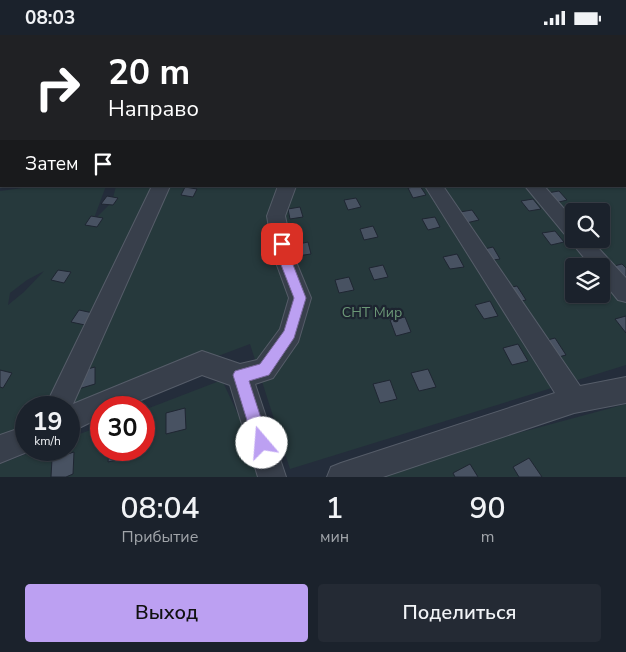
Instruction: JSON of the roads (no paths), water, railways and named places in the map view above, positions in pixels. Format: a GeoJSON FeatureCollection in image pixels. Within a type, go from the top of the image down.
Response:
{"type":"FeatureCollection","features":[{"type":"Feature","properties":{"kind":"street"},"geometry":{"type":"LineString","coordinates":[[63,396],[161,187]]}},
{"type":"Feature","properties":{"kind":"street"},"geometry":{"type":"LineString","coordinates":[[80,414],[202,363],[240,375],[264,370],[290,334],[300,298],[284,257],[276,216],[288,187]]}},
{"type":"Feature","properties":{"kind":"street"},"geometry":{"type":"LineString","coordinates":[[435,187],[574,400]]}},
{"type":"Feature","properties":{"kind":"street"},"geometry":{"type":"LineString","coordinates":[[535,187],[565,222]]}},
{"type":"Feature","properties":{"kind":"street"},"geometry":{"type":"LineString","coordinates":[[587,248],[626,293]]}},
{"type":"Feature","properties":{"kind":"street"},"geometry":{"type":"LineString","coordinates":[[240,375],[272,477]]}},
{"type":"Feature","properties":{"kind":"street"},"geometry":{"type":"LineString","coordinates":[[341,477],[574,400],[626,390]]}},
{"type":"Feature","properties":{"kind":"street"},"geometry":{"type":"LineString","coordinates":[[0,449],[15,443]]}},
{"type":"Feature","properties":{"kind":"park label","name":"СНТ Мир"},"geometry":{"type":"Point","coordinates":[372,312]}}]}
